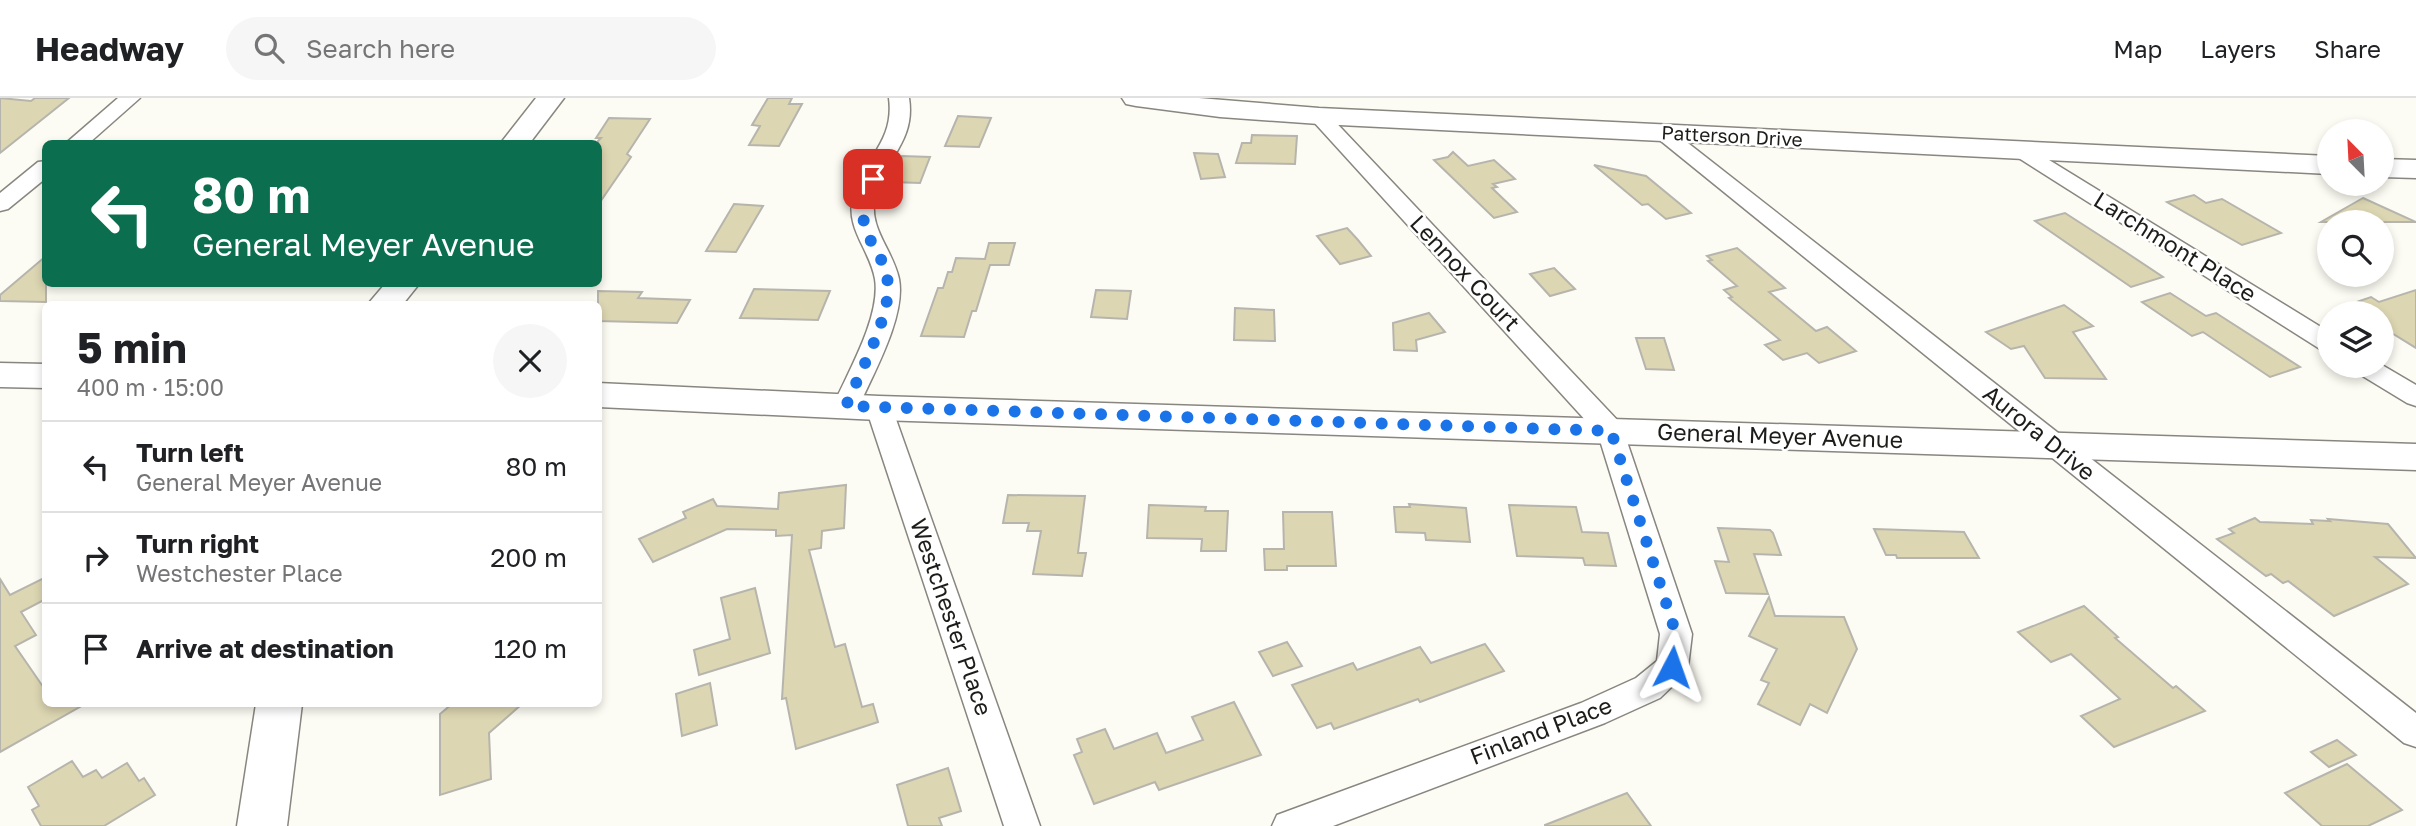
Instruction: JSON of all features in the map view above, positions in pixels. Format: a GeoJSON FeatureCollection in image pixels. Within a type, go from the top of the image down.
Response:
{"type":"FeatureCollection","features":[{"type":"Feature","properties":{"kind":"street"},"geometry":{"type":"LineString","coordinates":[[80,140],[130,98]]}},
{"type":"Feature","properties":{"kind":"street"},"geometry":{"type":"LineString","coordinates":[[517,140],[550,98]]}},
{"type":"Feature","properties":{"kind":"street"},"geometry":{"type":"LineString","coordinates":[[862,407],[885,311],[887,280],[865,232],[864,197],[902,122],[899,98]]}},
{"type":"Feature","properties":{"kind":"street","name":"Patterson Drive"},"geometry":{"type":"LineString","coordinates":[[1136,98],[1220,109],[1319,116],[2317,164]]}},
{"type":"Feature","properties":{"kind":"street","name":"Lennox Court"},"geometry":{"type":"LineString","coordinates":[[1319,116],[1611,431]]}},
{"type":"Feature","properties":{"kind":"street","name":"Aurora Drive"},"geometry":{"type":"LineString","coordinates":[[1663,133],[2416,733]]}},
{"type":"Feature","properties":{"kind":"street","name":"Larchmont Place"},"geometry":{"type":"LineString","coordinates":[[2021,151],[2317,336]]}},
{"type":"Feature","properties":{"kind":"street"},"geometry":{"type":"LineString","coordinates":[[2394,168],[2416,169]]}},
{"type":"Feature","properties":{"kind":"street"},"geometry":{"type":"LineString","coordinates":[[0,204],[42,170]]}},
{"type":"Feature","properties":{"kind":"street"},"geometry":{"type":"LineString","coordinates":[[388,301],[399,287]]}},
{"type":"Feature","properties":{"kind":"street"},"geometry":{"type":"LineString","coordinates":[[0,374],[42,376]]}},
{"type":"Feature","properties":{"kind":"street"},"geometry":{"type":"LineString","coordinates":[[2385,378],[2416,397]]}},
{"type":"Feature","properties":{"kind":"street","name":"General Meyer Avenue"},"geometry":{"type":"LineString","coordinates":[[602,395],[862,407],[2416,457]]}},
{"type":"Feature","properties":{"kind":"street","name":"Westchester Place"},"geometry":{"type":"LineString","coordinates":[[862,407],[1022,826]]}},
{"type":"Feature","properties":{"kind":"street","name":"Finland Place"},"geometry":{"type":"LineString","coordinates":[[1290,826],[1592,713],[1648,688],[1672,667],[1676,634],[1611,431]]}},
{"type":"Feature","properties":{"kind":"street"},"geometry":{"type":"LineString","coordinates":[[262,826],[279,707]]}},
{"type":"Feature","properties":{"kind":"building"},"geometry":{"type":"Polygon","coordinates":[[[0,98],[31,101],[35,98],[69,98],[0,153],[0,98]]]}},
{"type":"Feature","properties":{"kind":"building"},"geometry":{"type":"Polygon","coordinates":[[[768,98],[792,98],[789,104],[802,104],[779,146],[749,145],[760,126],[752,125],[768,98]]]}},
{"type":"Feature","properties":{"kind":"building"},"geometry":{"type":"Polygon","coordinates":[[[958,116],[991,118],[979,147],[945,146],[958,116]]]}},
{"type":"Feature","properties":{"kind":"building"},"geometry":{"type":"Polygon","coordinates":[[[609,118],[650,119],[627,154],[631,157],[602,199],[602,140],[596,138],[609,118]]]}},
{"type":"Feature","properties":{"kind":"building"},"geometry":{"type":"Polygon","coordinates":[[[1252,135],[1297,136],[1295,164],[1236,163],[1242,143],[1251,143],[1252,135]]]}},
{"type":"Feature","properties":{"kind":"building"},"geometry":{"type":"Polygon","coordinates":[[[1453,152],[1468,166],[1494,160],[1515,179],[1493,184],[1497,187],[1492,188],[1517,212],[1494,218],[1434,160],[1448,157],[1453,152]]]}},
{"type":"Feature","properties":{"kind":"building"},"geometry":{"type":"Polygon","coordinates":[[[1194,153],[1218,154],[1225,177],[1201,179],[1194,153]]]}},
{"type":"Feature","properties":{"kind":"building"},"geometry":{"type":"Polygon","coordinates":[[[902,156],[930,157],[920,183],[891,182],[902,156]]]}},
{"type":"Feature","properties":{"kind":"building"},"geometry":{"type":"Polygon","coordinates":[[[1594,165],[1646,176],[1691,213],[1666,219],[1648,204],[1642,205],[1594,165]]]}},
{"type":"Feature","properties":{"kind":"building"},"geometry":{"type":"Polygon","coordinates":[[[2194,195],[2206,203],[2222,199],[2281,233],[2242,245],[2167,202],[2194,195]]]}},
{"type":"Feature","properties":{"kind":"building"},"geometry":{"type":"Polygon","coordinates":[[[2363,198],[2390,210],[2342,210],[2363,198]]]}},
{"type":"Feature","properties":{"kind":"building"},"geometry":{"type":"Polygon","coordinates":[[[734,204],[763,206],[736,252],[706,251],[734,204]]]}},
{"type":"Feature","properties":{"kind":"building"},"geometry":{"type":"Polygon","coordinates":[[[2394,212],[2416,222],[2394,222],[2394,212]]]}},
{"type":"Feature","properties":{"kind":"building"},"geometry":{"type":"Polygon","coordinates":[[[2065,213],[2163,277],[2131,287],[2035,221],[2065,213]]]}},
{"type":"Feature","properties":{"kind":"building"},"geometry":{"type":"Polygon","coordinates":[[[1347,228],[1371,256],[1340,264],[1317,236],[1347,228]]]}},
{"type":"Feature","properties":{"kind":"building"},"geometry":{"type":"Polygon","coordinates":[[[989,243],[1015,243],[1009,265],[990,265],[976,311],[972,311],[964,337],[921,336],[938,288],[943,288],[956,258],[985,259],[989,243]]]}},
{"type":"Feature","properties":{"kind":"building"},"geometry":{"type":"Polygon","coordinates":[[[1737,248],[1785,288],[1769,292],[1816,331],[1827,327],[1856,351],[1819,363],[1807,353],[1783,360],[1765,345],[1780,340],[1729,298],[1732,297],[1724,290],[1737,286],[1708,261],[1712,260],[1707,256],[1737,248]]]}},
{"type":"Feature","properties":{"kind":"building"},"geometry":{"type":"Polygon","coordinates":[[[42,259],[42,287],[46,287],[46,301],[0,301],[0,295],[42,259]]]}},
{"type":"Feature","properties":{"kind":"building"},"geometry":{"type":"Polygon","coordinates":[[[1554,268],[1575,289],[1550,296],[1530,274],[1554,268]]]}},
{"type":"Feature","properties":{"kind":"building"},"geometry":{"type":"Polygon","coordinates":[[[754,289],[830,291],[818,320],[740,318],[754,289]]]}},
{"type":"Feature","properties":{"kind":"building"},"geometry":{"type":"Polygon","coordinates":[[[1096,290],[1131,291],[1127,319],[1091,317],[1096,290]]]}},
{"type":"Feature","properties":{"kind":"building"},"geometry":{"type":"Polygon","coordinates":[[[2416,290],[2416,348],[2394,334],[2394,301],[2382,301],[2416,290]]]}},
{"type":"Feature","properties":{"kind":"building"},"geometry":{"type":"Polygon","coordinates":[[[598,291],[642,292],[638,298],[690,300],[677,323],[602,321],[602,301],[598,301],[598,291]]]}},
{"type":"Feature","properties":{"kind":"building"},"geometry":{"type":"Polygon","coordinates":[[[2170,293],[2206,316],[2216,313],[2300,367],[2270,377],[2203,332],[2192,336],[2142,302],[2170,293]]]}},
{"type":"Feature","properties":{"kind":"building"},"geometry":{"type":"Polygon","coordinates":[[[2371,297],[2377,301],[2359,301],[2371,297]]]}},
{"type":"Feature","properties":{"kind":"building"},"geometry":{"type":"Polygon","coordinates":[[[2064,305],[2093,326],[2073,332],[2106,379],[2045,378],[2024,346],[2011,349],[1986,332],[2064,305]]]}},
{"type":"Feature","properties":{"kind":"building"},"geometry":{"type":"Polygon","coordinates":[[[1235,308],[1274,310],[1275,341],[1234,340],[1235,308]]]}},
{"type":"Feature","properties":{"kind":"building"},"geometry":{"type":"Polygon","coordinates":[[[1429,313],[1445,332],[1416,340],[1417,351],[1394,350],[1393,323],[1429,313]]]}},
{"type":"Feature","properties":{"kind":"building"},"geometry":{"type":"Polygon","coordinates":[[[1636,338],[1664,338],[1674,370],[1646,369],[1636,338]]]}},
{"type":"Feature","properties":{"kind":"building"},"geometry":{"type":"Polygon","coordinates":[[[846,485],[844,528],[822,531],[821,548],[809,550],[835,647],[845,644],[862,707],[873,704],[878,722],[796,749],[786,698],[782,699],[792,535],[776,536],[776,530],[727,529],[653,562],[639,539],[686,518],[683,512],[713,499],[717,506],[778,509],[779,493],[846,485]]]}},
{"type":"Feature","properties":{"kind":"building"},"geometry":{"type":"Polygon","coordinates":[[[1008,495],[1085,496],[1078,553],[1086,553],[1082,576],[1033,574],[1041,531],[1027,531],[1029,523],[1003,523],[1008,495]]]}},
{"type":"Feature","properties":{"kind":"building"},"geometry":{"type":"Polygon","coordinates":[[[1409,504],[1466,508],[1470,542],[1426,540],[1425,533],[1396,532],[1394,507],[1410,507],[1409,504]]]}},
{"type":"Feature","properties":{"kind":"building"},"geometry":{"type":"Polygon","coordinates":[[[1149,505],[1206,507],[1205,511],[1228,511],[1226,551],[1201,551],[1202,539],[1147,538],[1149,505]]]}},
{"type":"Feature","properties":{"kind":"building"},"geometry":{"type":"Polygon","coordinates":[[[1509,505],[1576,507],[1582,532],[1608,533],[1616,566],[1585,565],[1583,558],[1517,556],[1509,505]]]}},
{"type":"Feature","properties":{"kind":"building"},"geometry":{"type":"Polygon","coordinates":[[[1283,512],[1332,512],[1336,566],[1287,566],[1287,570],[1265,570],[1264,549],[1284,549],[1283,512]]]}},
{"type":"Feature","properties":{"kind":"building"},"geometry":{"type":"Polygon","coordinates":[[[2255,518],[2260,522],[2313,524],[2311,520],[2330,521],[2328,519],[2388,524],[2416,558],[2375,557],[2408,584],[2334,616],[2288,581],[2283,583],[2271,574],[2266,576],[2217,539],[2234,533],[2229,529],[2255,518]]]}},
{"type":"Feature","properties":{"kind":"building"},"geometry":{"type":"Polygon","coordinates":[[[1718,528],[1770,530],[1773,533],[1781,555],[1754,554],[1768,594],[1726,593],[1715,561],[1729,562],[1718,528]]]}},
{"type":"Feature","properties":{"kind":"building"},"geometry":{"type":"Polygon","coordinates":[[[1874,529],[1964,532],[1979,558],[1897,558],[1896,555],[1886,555],[1874,529]]]}},
{"type":"Feature","properties":{"kind":"building"},"geometry":{"type":"Polygon","coordinates":[[[0,579],[10,595],[42,579],[42,601],[21,612],[36,635],[15,646],[42,685],[42,707],[80,707],[0,752],[0,579]]]}},
{"type":"Feature","properties":{"kind":"building"},"geometry":{"type":"Polygon","coordinates":[[[755,588],[770,653],[699,675],[694,650],[730,639],[721,598],[755,588]]]}},
{"type":"Feature","properties":{"kind":"building"},"geometry":{"type":"Polygon","coordinates":[[[1769,597],[1775,616],[1844,617],[1857,649],[1827,713],[1810,704],[1800,725],[1758,704],[1769,683],[1761,680],[1777,649],[1749,636],[1769,597]]]}},
{"type":"Feature","properties":{"kind":"building"},"geometry":{"type":"Polygon","coordinates":[[[2084,606],[2118,637],[2115,638],[2173,688],[2176,686],[2205,711],[2114,747],[2081,716],[2120,699],[2071,654],[2051,662],[2018,632],[2084,606]]]}},
{"type":"Feature","properties":{"kind":"building"},"geometry":{"type":"Polygon","coordinates":[[[1287,642],[1302,666],[1273,676],[1259,652],[1287,642]]]}},
{"type":"Feature","properties":{"kind":"building"},"geometry":{"type":"Polygon","coordinates":[[[1485,644],[1504,671],[1420,702],[1418,699],[1334,729],[1331,723],[1317,728],[1292,685],[1353,663],[1357,670],[1420,647],[1431,663],[1485,644]]]}},
{"type":"Feature","properties":{"kind":"building"},"geometry":{"type":"Polygon","coordinates":[[[710,683],[717,725],[682,736],[676,694],[710,683]]]}},
{"type":"Feature","properties":{"kind":"building"},"geometry":{"type":"Polygon","coordinates":[[[1234,702],[1261,755],[1159,790],[1155,782],[1094,804],[1074,755],[1082,752],[1077,739],[1105,729],[1114,749],[1157,733],[1166,753],[1203,740],[1192,717],[1234,702]]]}},
{"type":"Feature","properties":{"kind":"building"},"geometry":{"type":"Polygon","coordinates":[[[448,707],[519,707],[489,733],[491,779],[440,795],[440,714],[448,707]]]}},
{"type":"Feature","properties":{"kind":"building"},"geometry":{"type":"Polygon","coordinates":[[[2337,740],[2356,755],[2329,767],[2311,752],[2337,740]]]}},
{"type":"Feature","properties":{"kind":"building"},"geometry":{"type":"Polygon","coordinates":[[[72,761],[83,777],[96,770],[102,778],[127,763],[139,781],[144,778],[155,795],[104,826],[41,826],[32,810],[39,806],[28,787],[72,761]]]}},
{"type":"Feature","properties":{"kind":"building"},"geometry":{"type":"Polygon","coordinates":[[[2347,764],[2402,810],[2368,826],[2322,826],[2285,793],[2347,764]]]}},
{"type":"Feature","properties":{"kind":"building"},"geometry":{"type":"Polygon","coordinates":[[[948,768],[961,811],[939,818],[942,826],[908,826],[897,785],[948,768]]]}},
{"type":"Feature","properties":{"kind":"building"},"geometry":{"type":"Polygon","coordinates":[[[1627,793],[1651,826],[1545,826],[1545,825],[1627,793]]]}},
{"type":"Feature","properties":{"kind":"route"},"geometry":{"type":"LineString","coordinates":[[873,179],[864,197],[865,232],[885,272],[888,288],[885,311],[846,406],[1611,431],[1676,634],[1672,667]]}}]}
